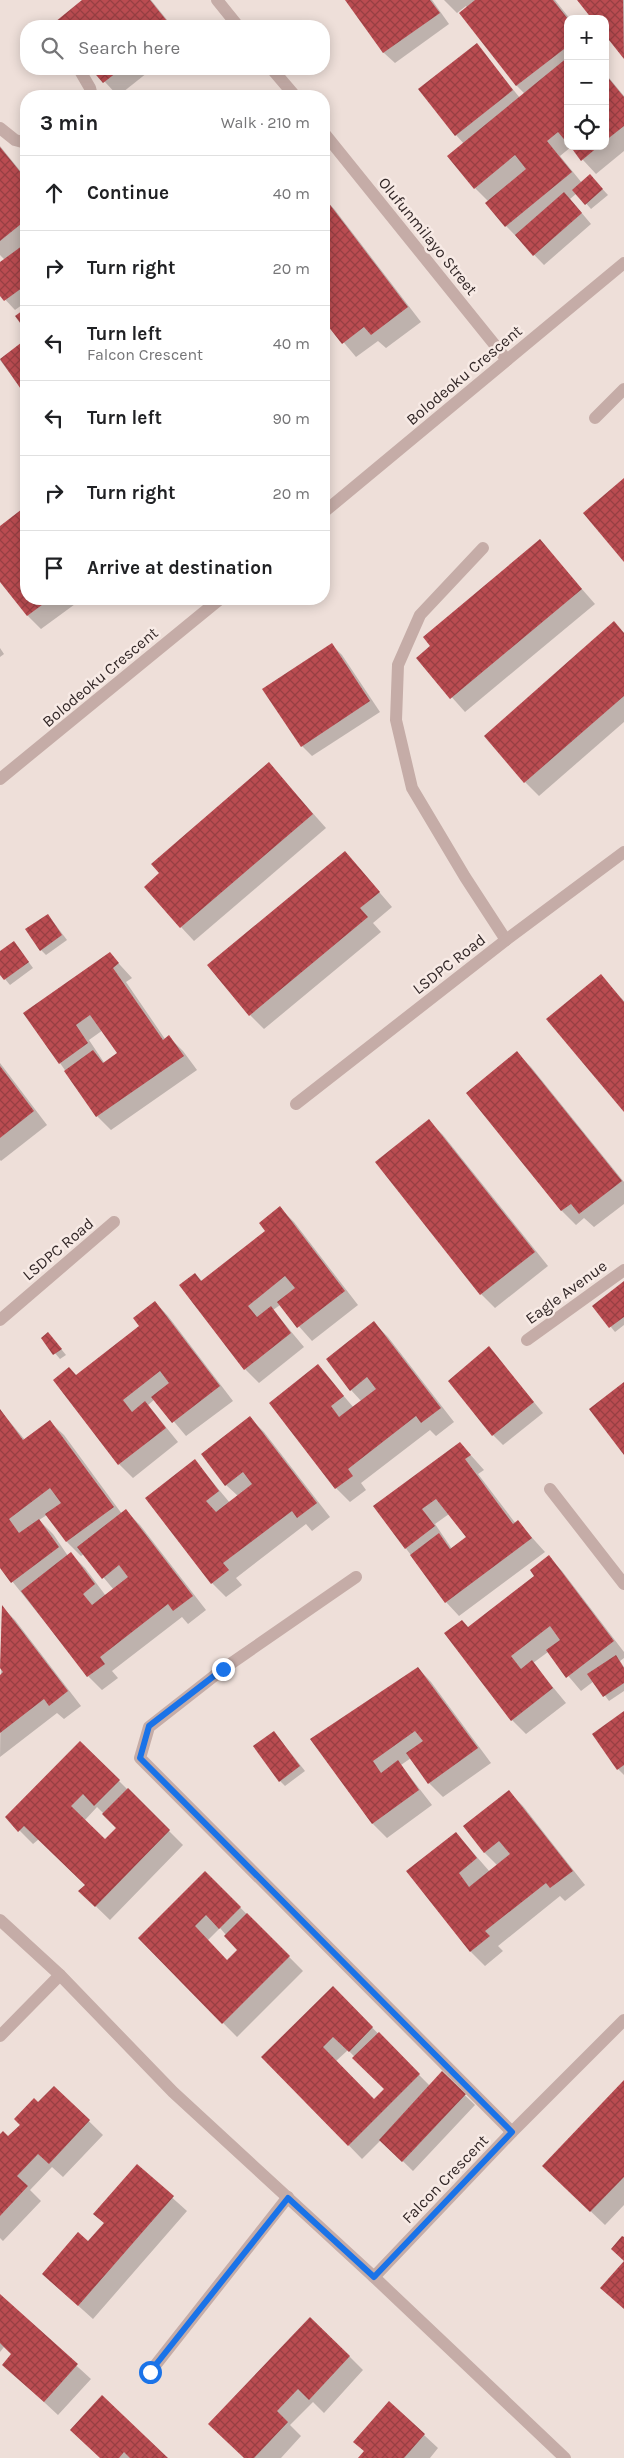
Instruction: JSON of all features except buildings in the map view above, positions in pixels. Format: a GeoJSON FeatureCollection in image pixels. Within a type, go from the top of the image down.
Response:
{"type":"FeatureCollection","features":[{"type":"Feature","properties":{"kind":"street"},"geometry":{"type":"LineString","coordinates":[[217,0],[233,20]]}},
{"type":"Feature","properties":{"kind":"street"},"geometry":{"type":"LineString","coordinates":[[82,75],[90,90]]}},
{"type":"Feature","properties":{"kind":"street"},"geometry":{"type":"LineString","coordinates":[[277,75],[289,90]]}},
{"type":"Feature","properties":{"kind":"street"},"geometry":{"type":"LineString","coordinates":[[0,128],[15,140],[20,141]]}},
{"type":"Feature","properties":{"kind":"street","name":"Olufunmilayo Street"},"geometry":{"type":"LineString","coordinates":[[330,139],[507,360]]}},
{"type":"Feature","properties":{"kind":"street","name":"Bolodeoku Crescent"},"geometry":{"type":"LineString","coordinates":[[330,507],[624,263]]}},
{"type":"Feature","properties":{"kind":"street"},"geometry":{"type":"LineString","coordinates":[[595,418],[624,389]]}},
{"type":"Feature","properties":{"kind":"street"},"geometry":{"type":"LineString","coordinates":[[483,548],[420,615],[398,665],[396,720],[412,788],[464,876],[506,940]]}},
{"type":"Feature","properties":{"kind":"street","name":"Bolodeoku Crescent"},"geometry":{"type":"LineString","coordinates":[[0,779],[213,605]]}},
{"type":"Feature","properties":{"kind":"street","name":"LSDPC Road"},"geometry":{"type":"LineString","coordinates":[[296,1104],[506,940],[624,852]]}},
{"type":"Feature","properties":{"kind":"street","name":"LSDPC Road"},"geometry":{"type":"LineString","coordinates":[[0,1320],[114,1222]]}},
{"type":"Feature","properties":{"kind":"street","name":"Eagle Avenue"},"geometry":{"type":"LineString","coordinates":[[526,1340],[624,1270]]}},
{"type":"Feature","properties":{"kind":"street"},"geometry":{"type":"LineString","coordinates":[[550,1489],[624,1584]]}},
{"type":"Feature","properties":{"kind":"street"},"geometry":{"type":"LineString","coordinates":[[356,1577],[223,1669],[149,1726],[140,1758],[512,2132]]}},
{"type":"Feature","properties":{"kind":"street"},"geometry":{"type":"LineString","coordinates":[[0,1920],[60,1975],[172,2092],[374,2277],[562,2457]]}},
{"type":"Feature","properties":{"kind":"street"},"geometry":{"type":"LineString","coordinates":[[0,2036],[60,1975]]}},
{"type":"Feature","properties":{"kind":"street","name":"Falcon Crescent"},"geometry":{"type":"LineString","coordinates":[[374,2277],[512,2132],[624,2020]]}},
{"type":"Feature","properties":{"kind":"street"},"geometry":{"type":"LineString","coordinates":[[150,2372],[288,2198]]}},
{"type":"Feature","properties":{"kind":"route"},"geometry":{"type":"LineString","coordinates":[[150,2372],[288,2198],[374,2277],[512,2132],[140,1758],[149,1726],[223,1669]]}}]}
